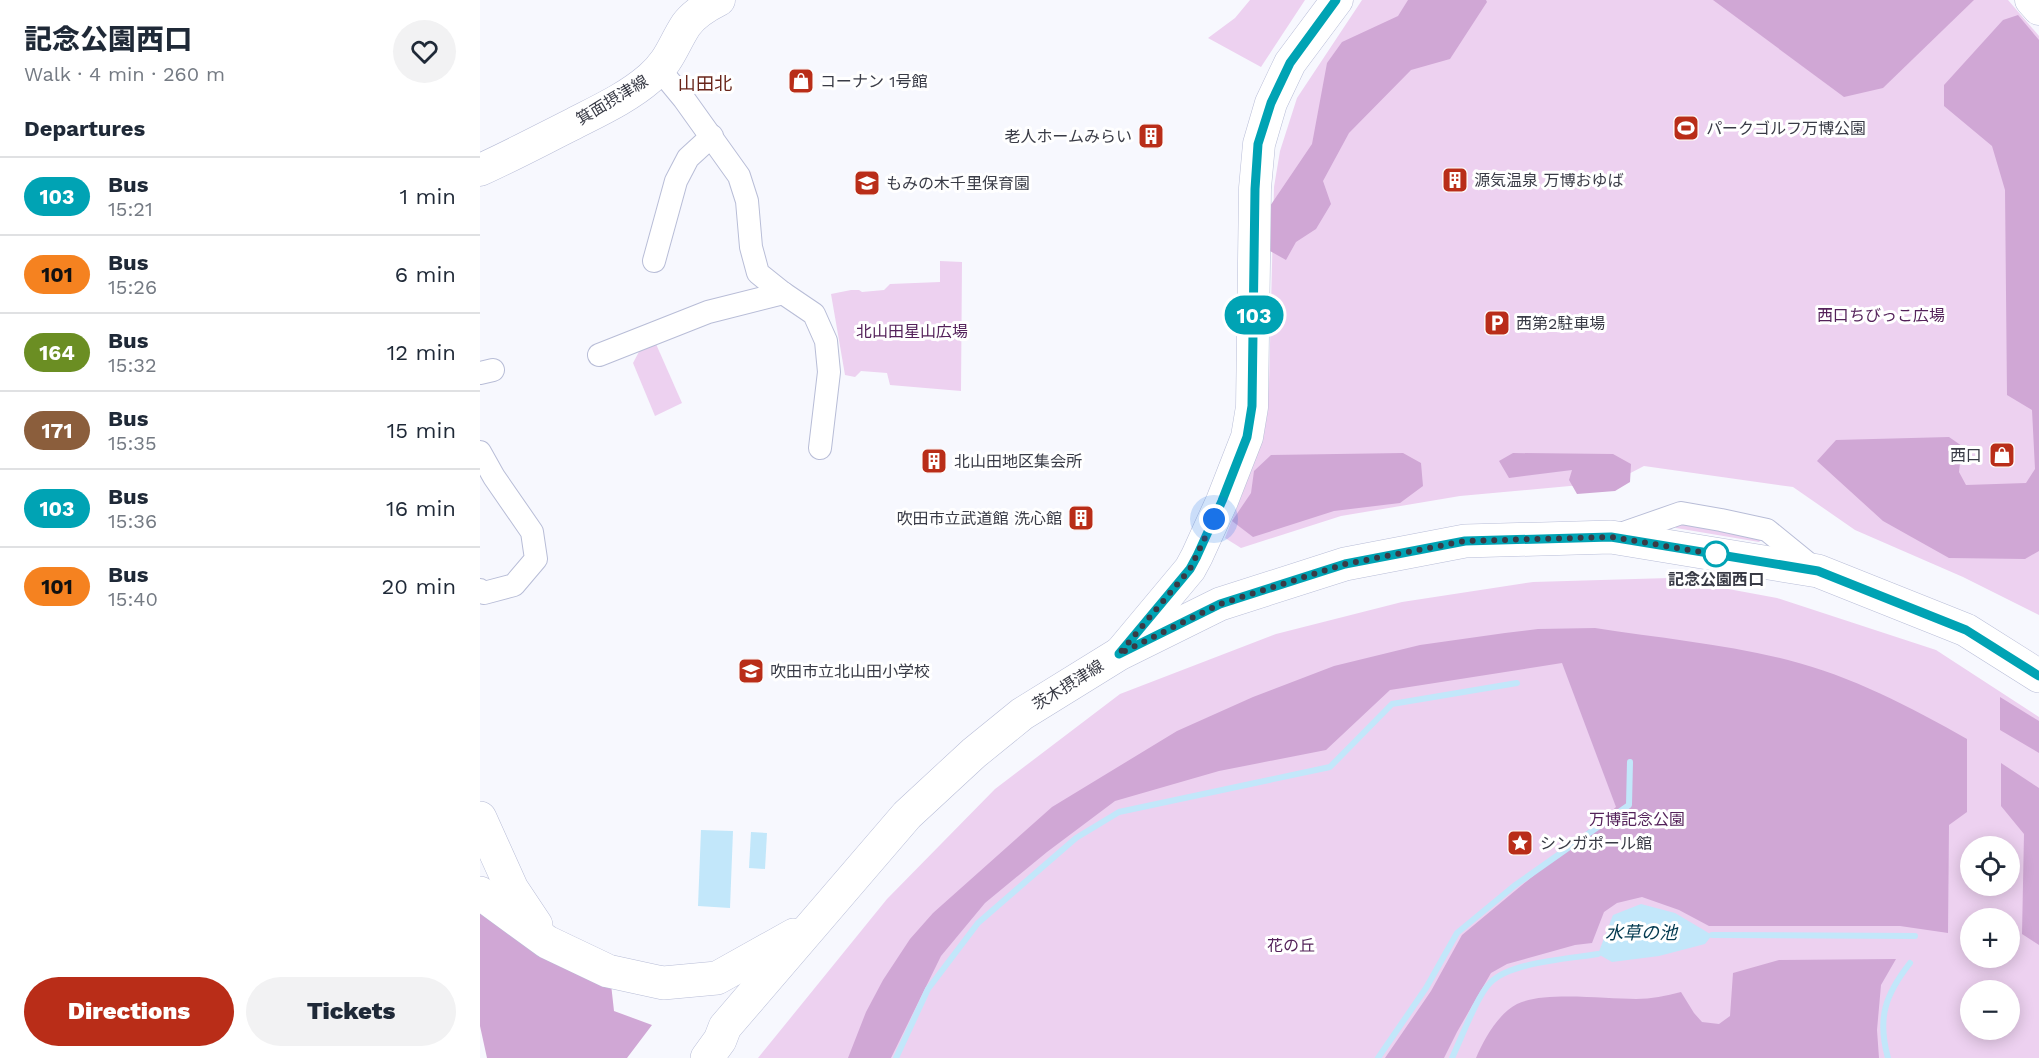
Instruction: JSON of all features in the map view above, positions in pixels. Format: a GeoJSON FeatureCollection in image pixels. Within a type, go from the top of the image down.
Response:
{"type":"FeatureCollection","features":[{"type":"Feature","properties":{"kind":"main road","name":"箕面摂津線"},"geometry":{"type":"LineString","coordinates":[[480,169],[519,152],[616,101],[643,84],[660,70],[670,57],[676,42],[691,20],[719,0]]}},
{"type":"Feature","properties":{"kind":"main road"},"geometry":{"type":"LineString","coordinates":[[1119,654],[1190,569],[1222,501],[1247,437],[1252,406],[1255,189],[1258,144],[1271,103],[1290,63],[1336,0]]}},
{"type":"Feature","properties":{"kind":"main road"},"geometry":{"type":"LineString","coordinates":[[2031,0],[2039,9]]}},
{"type":"Feature","properties":{"kind":"main road","name":"茨木摂津線"},"geometry":{"type":"LineString","coordinates":[[693,1058],[712,1035],[725,1027],[907,815],[974,753],[1022,714],[1119,654],[1220,604],[1345,564],[1465,541],[1611,537],[1818,571],[1966,630],[2039,676]]}},
{"type":"Feature","properties":{"kind":"main road"},"geometry":{"type":"LineString","coordinates":[[480,818],[512,889],[548,942]]}},
{"type":"Feature","properties":{"kind":"main road"},"geometry":{"type":"LineString","coordinates":[[480,893],[548,942],[608,970],[663,984],[717,978],[812,925]]}},
{"type":"Feature","properties":{"kind":"main road","name":"茨木摂津線"},"geometry":{"type":"LineString","coordinates":[[706,1058],[720,1040],[725,1027]]}},
{"type":"Feature","properties":{"kind":"street"},"geometry":{"type":"LineString","coordinates":[[660,70],[712,136],[739,176],[747,201],[751,247],[758,273],[814,314],[826,341],[829,372],[820,448]]}},
{"type":"Feature","properties":{"kind":"street"},"geometry":{"type":"LineString","coordinates":[[654,261],[676,181],[688,158],[712,136]]}},
{"type":"Feature","properties":{"kind":"street"},"geometry":{"type":"LineString","coordinates":[[599,355],[708,312],[783,293]]}},
{"type":"Feature","properties":{"kind":"street"},"geometry":{"type":"LineString","coordinates":[[480,452],[487,483],[532,532],[536,559],[514,585],[484,593],[480,590]]}},
{"type":"Feature","properties":{"kind":"green space"},"geometry":{"type":"Polygon","coordinates":[[[1250,0],[1305,0],[1261,67],[1208,38],[1235,18],[1250,0]]]}},
{"type":"Feature","properties":{"kind":"green space","name":"西口ちびっこ広場"},"geometry":{"type":"Polygon","coordinates":[[[1362,0],[2008,0],[2039,36],[2039,615],[1963,577],[1855,530],[1793,487],[1644,466],[1613,482],[1460,496],[1341,516],[1241,548],[1225,538],[1244,489],[1264,425],[1269,384],[1274,187],[1280,151],[1297,98],[1362,0]]]}},
{"type":"Feature","properties":{"kind":"green space"},"geometry":{"type":"Polygon","coordinates":[[[1408,0],[1486,0],[1487,2],[1450,59],[1411,70],[1349,133],[1323,181],[1331,204],[1316,229],[1296,242],[1286,260],[1270,251],[1270,206],[1312,144],[1327,63],[1342,42],[1398,16],[1408,0]]]}},
{"type":"Feature","properties":{"kind":"green space"},"geometry":{"type":"Polygon","coordinates":[[[1713,0],[1974,0],[1883,88],[1844,97],[1713,0]]]}},
{"type":"Feature","properties":{"kind":"green space"},"geometry":{"type":"Polygon","coordinates":[[[2018,15],[2039,40],[2039,551],[2025,559],[1949,558],[1883,521],[1817,461],[1836,440],[1949,437],[1962,446],[1959,472],[1966,485],[2026,483],[2035,469],[2032,410],[2007,395],[2005,190],[1992,146],[1944,106],[1944,85],[2003,20],[2018,15]]]}},
{"type":"Feature","properties":{"kind":"green space","name":"北山田星山広場"},"geometry":{"type":"Polygon","coordinates":[[[940,261],[962,262],[961,391],[890,385],[887,373],[861,371],[855,377],[845,375],[831,294],[851,290],[862,292],[884,290],[890,284],[940,282],[940,261]]]}},
{"type":"Feature","properties":{"kind":"green space"},"geometry":{"type":"Polygon","coordinates":[[[656,344],[682,403],[655,416],[633,363],[641,348],[656,344]]]}},
{"type":"Feature","properties":{"kind":"green space"},"geometry":{"type":"Polygon","coordinates":[[[1403,453],[1421,463],[1423,486],[1400,503],[1334,511],[1253,537],[1232,521],[1251,493],[1254,471],[1271,455],[1403,453]]]}},
{"type":"Feature","properties":{"kind":"green space"},"geometry":{"type":"Polygon","coordinates":[[[1513,453],[1613,454],[1631,464],[1630,482],[1615,491],[1577,494],[1569,480],[1572,470],[1509,478],[1499,461],[1513,453]]]}},
{"type":"Feature","properties":{"kind":"green space"},"geometry":{"type":"Polygon","coordinates":[[[1677,520],[1762,539],[1759,542],[1676,528],[1673,523],[1677,520]]]}},
{"type":"Feature","properties":{"kind":"green space","name":"万博記念公園"},"geometry":{"type":"Polygon","coordinates":[[[1669,578],[1777,598],[1936,650],[2039,717],[2039,1058],[758,1058],[887,899],[995,789],[1120,694],[1276,634],[1402,602],[1533,582],[1669,578]]]}},
{"type":"Feature","properties":{"kind":"green space"},"geometry":{"type":"Polygon","coordinates":[[[1595,628],[1692,642],[1788,660],[1858,684],[1924,715],[1967,739],[1967,812],[1949,825],[1948,933],[1900,926],[1709,926],[1679,910],[1642,897],[1617,903],[1604,912],[1592,943],[1575,945],[1507,964],[1491,973],[1444,1058],[1385,1058],[1431,991],[1462,935],[1616,807],[1562,663],[1390,690],[1326,750],[1219,771],[1115,801],[1047,852],[985,903],[941,956],[891,1058],[848,1058],[866,1012],[883,980],[910,939],[933,913],[1052,807],[1177,731],[1253,697],[1334,666],[1420,645],[1538,629],[1595,628]]]}},
{"type":"Feature","properties":{"kind":"green space"},"geometry":{"type":"Polygon","coordinates":[[[2000,697],[2039,721],[2039,753],[2000,730],[2000,697]]]}},
{"type":"Feature","properties":{"kind":"green space"},"geometry":{"type":"Polygon","coordinates":[[[2001,763],[2039,788],[2039,945],[2022,934],[2024,834],[2001,806],[2001,763]]]}},
{"type":"Feature","properties":{"kind":"green space"},"geometry":{"type":"Polygon","coordinates":[[[480,910],[611,984],[614,1011],[652,1025],[627,1058],[487,1058],[480,1026],[480,910]]]}},
{"type":"Feature","properties":{"kind":"green space"},"geometry":{"type":"Polygon","coordinates":[[[1896,959],[1881,985],[1877,1030],[1879,1058],[1476,1058],[1487,1035],[1498,1020],[1510,1008],[1528,1000],[1558,997],[1642,999],[1681,992],[1702,1022],[1719,1024],[1730,1016],[1733,973],[1779,960],[1896,959]]]}},
{"type":"Feature","properties":{"kind":"water"},"geometry":{"type":"Polygon","coordinates":[[[701,830],[733,831],[730,908],[698,906],[701,830]]]}},
{"type":"Feature","properties":{"kind":"water"},"geometry":{"type":"Polygon","coordinates":[[[751,832],[767,833],[765,869],[749,868],[751,832]]]}},
{"type":"Feature","properties":{"kind":"water","name":"水草の池"},"geometry":{"type":"Polygon","coordinates":[[[1641,904],[1675,913],[1712,935],[1705,944],[1659,956],[1612,962],[1598,954],[1613,915],[1641,904]]]}},
{"type":"Feature","properties":{"kind":"waterway"},"geometry":{"type":"LineString","coordinates":[[896,1058],[928,989],[978,923],[1076,838],[1119,812],[1330,767],[1392,704],[1517,683]]}},
{"type":"Feature","properties":{"kind":"waterway"},"geometry":{"type":"LineString","coordinates":[[1378,1058],[1426,988],[1457,933],[1514,886],[1629,805],[1630,762]]}},
{"type":"Feature","properties":{"kind":"waterway"},"geometry":{"type":"LineString","coordinates":[[1712,935],[1915,936]]}},
{"type":"Feature","properties":{"kind":"waterway"},"geometry":{"type":"LineString","coordinates":[[1452,1058],[1485,989],[1499,976],[1525,966],[1598,954]]}},
{"type":"Feature","properties":{"kind":"waterway"},"geometry":{"type":"LineString","coordinates":[[1888,1058],[1883,1031],[1885,1008],[1894,986],[1910,963]]}},
{"type":"Feature","properties":{"kind":"bus line","name":"103"},"geometry":{"type":"LineString","coordinates":[[1336,0],[1290,63],[1271,103],[1258,144],[1255,189],[1252,406],[1247,437],[1222,501],[1190,569],[1119,654],[1220,604],[1345,564],[1465,541],[1611,537],[1818,571],[1966,630],[2039,676]]}},
{"type":"Feature","properties":{"kind":"place","name":"コーナン 1号館"},"geometry":{"type":"Point","coordinates":[801,81]}},
{"type":"Feature","properties":{"kind":"place","name":"パークゴルフ万博公園"},"geometry":{"type":"Point","coordinates":[1686,128]}},
{"type":"Feature","properties":{"kind":"place","name":"老人ホームみらい"},"geometry":{"type":"Point","coordinates":[1151,136]}},
{"type":"Feature","properties":{"kind":"place","name":"源気温泉 万博おゆば"},"geometry":{"type":"Point","coordinates":[1455,180]}},
{"type":"Feature","properties":{"kind":"place","name":"もみの木千里保育園"},"geometry":{"type":"Point","coordinates":[867,183]}},
{"type":"Feature","properties":{"kind":"place","name":"西第2駐車場"},"geometry":{"type":"Point","coordinates":[1497,323]}},
{"type":"Feature","properties":{"kind":"place","name":"西口"},"geometry":{"type":"Point","coordinates":[2002,455]}},
{"type":"Feature","properties":{"kind":"place","name":"北山田地区集会所"},"geometry":{"type":"Point","coordinates":[934,461]}},
{"type":"Feature","properties":{"kind":"place","name":"吹田市立武道館 洗心館"},"geometry":{"type":"Point","coordinates":[1081,518]}},
{"type":"Feature","properties":{"kind":"place","name":"記念公園西口"},"geometry":{"type":"Point","coordinates":[1716,554]}},
{"type":"Feature","properties":{"kind":"place","name":"吹田市立北山田小学校"},"geometry":{"type":"Point","coordinates":[751,671]}},
{"type":"Feature","properties":{"kind":"place","name":"シンガポール館"},"geometry":{"type":"Point","coordinates":[1520,843]}},
{"type":"Feature","properties":{"kind":"district","name":"山田北"},"geometry":{"type":"Point","coordinates":[705,83]}},
{"type":"Feature","properties":{"kind":"route"},"geometry":{"type":"LineString","coordinates":[[1214,519],[1190,569],[1119,654],[1220,604],[1345,564],[1465,541],[1611,537],[1726,556],[1716,554]]}},
{"type":"Feature","properties":{"kind":"park label","name":"花の丘"},"geometry":{"type":"Point","coordinates":[1291,945]}}]}
